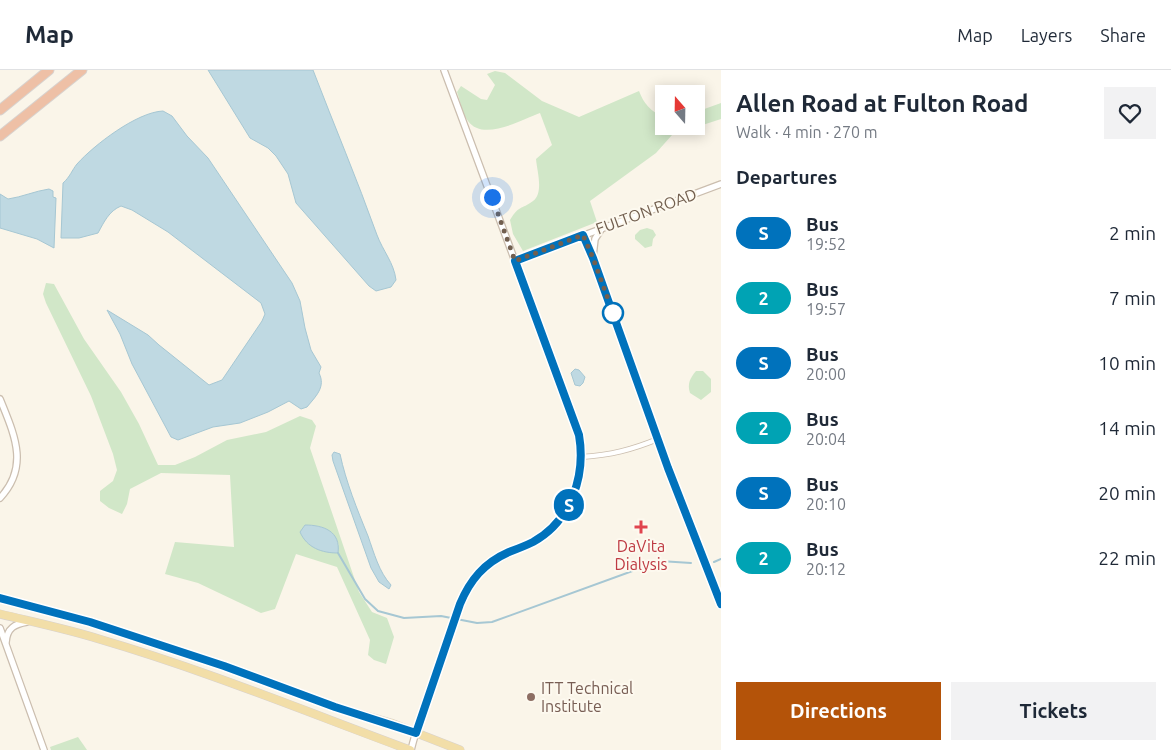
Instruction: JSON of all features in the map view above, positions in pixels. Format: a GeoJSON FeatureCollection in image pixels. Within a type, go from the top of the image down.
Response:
{"type":"FeatureCollection","features":[{"type":"Feature","properties":{"kind":"highway"},"geometry":{"type":"LineString","coordinates":[[0,110],[49,70]]}},
{"type":"Feature","properties":{"kind":"highway"},"geometry":{"type":"LineString","coordinates":[[0,136],[82,70]]}},
{"type":"Feature","properties":{"kind":"main road"},"geometry":{"type":"LineString","coordinates":[[0,598],[105,627],[213,662],[460,750]]}},
{"type":"Feature","properties":{"kind":"main road"},"geometry":{"type":"LineString","coordinates":[[0,614],[99,638],[218,678],[411,750]]}},
{"type":"Feature","properties":{"kind":"main road"},"geometry":{"type":"LineString","coordinates":[[99,638],[105,627]]}},
{"type":"Feature","properties":{"kind":"main road"},"geometry":{"type":"LineString","coordinates":[[208,675],[213,662]]}},
{"type":"Feature","properties":{"kind":"main road"},"geometry":{"type":"LineString","coordinates":[[218,678],[224,666]]}},
{"type":"Feature","properties":{"kind":"main road"},"geometry":{"type":"LineString","coordinates":[[299,708],[306,696]]}},
{"type":"Feature","properties":{"kind":"main road"},"geometry":{"type":"LineString","coordinates":[[314,714],[320,701]]}},
{"type":"Feature","properties":{"kind":"street"},"geometry":{"type":"LineString","coordinates":[[411,750],[450,631],[460,604],[474,578],[488,564],[534,541],[552,528],[560,519],[574,495],[580,472],[581,456],[579,435],[574,420],[444,70]]}},
{"type":"Feature","properties":{"kind":"street","name":"FULTON ROAD"},"geometry":{"type":"LineString","coordinates":[[515,261],[721,184]]}},
{"type":"Feature","properties":{"kind":"street"},"geometry":{"type":"LineString","coordinates":[[593,258],[595,239],[602,228]]}},
{"type":"Feature","properties":{"kind":"street"},"geometry":{"type":"LineString","coordinates":[[583,235],[721,604]]}},
{"type":"Feature","properties":{"kind":"street"},"geometry":{"type":"LineString","coordinates":[[0,399],[15,440],[18,456],[16,471],[10,487],[0,498]]}},
{"type":"Feature","properties":{"kind":"street"},"geometry":{"type":"LineString","coordinates":[[581,456],[602,456],[621,452],[658,439]]}},
{"type":"Feature","properties":{"kind":"street"},"geometry":{"type":"LineString","coordinates":[[6,644],[8,633],[12,627],[21,623],[35,622]]}},
{"type":"Feature","properties":{"kind":"street"},"geometry":{"type":"LineString","coordinates":[[0,628],[44,750]]}},
{"type":"Feature","properties":{"kind":"green space"},"geometry":{"type":"Polygon","coordinates":[[[495,71],[505,73],[542,101],[579,117],[639,91],[648,106],[655,112],[655,135],[672,135],[656,153],[590,201],[597,222],[523,251],[513,234],[510,220],[518,210],[529,204],[536,197],[539,182],[536,159],[552,145],[540,113],[492,130],[483,130],[475,127],[468,121],[457,92],[461,86],[481,99],[487,100],[495,85],[487,74],[495,71]]]}},
{"type":"Feature","properties":{"kind":"green space"},"geometry":{"type":"Polygon","coordinates":[[[721,103],[721,119],[705,124],[705,109],[721,103]]]}},
{"type":"Feature","properties":{"kind":"green space"},"geometry":{"type":"Polygon","coordinates":[[[647,228],[653,230],[656,235],[652,246],[645,248],[635,239],[635,235],[640,230],[647,228]]]}},
{"type":"Feature","properties":{"kind":"green space"},"geometry":{"type":"Polygon","coordinates":[[[46,283],[54,284],[84,339],[121,392],[139,424],[158,465],[175,465],[227,440],[266,432],[300,416],[312,420],[316,426],[310,448],[359,592],[372,612],[387,618],[394,637],[386,664],[374,660],[368,655],[370,640],[337,567],[296,554],[275,609],[261,613],[198,583],[165,574],[175,542],[234,547],[230,475],[161,473],[130,489],[127,504],[122,514],[100,501],[100,491],[113,481],[117,470],[113,454],[91,396],[43,294],[46,283]],[[305,525],[339,545],[325,529],[305,525]]]}},
{"type":"Feature","properties":{"kind":"green space"},"geometry":{"type":"Polygon","coordinates":[[[696,371],[703,371],[711,379],[711,392],[701,400],[690,393],[689,390],[690,381],[696,371]]]}},
{"type":"Feature","properties":{"kind":"green space"},"geometry":{"type":"Polygon","coordinates":[[[78,737],[87,750],[51,750],[50,747],[78,737]]]}},
{"type":"Feature","properties":{"kind":"water"},"geometry":{"type":"Polygon","coordinates":[[[208,70],[313,70],[377,235],[393,268],[396,280],[391,287],[376,291],[369,286],[296,203],[288,174],[268,148],[250,138],[208,70]]]}},
{"type":"Feature","properties":{"kind":"water"},"geometry":{"type":"Polygon","coordinates":[[[163,111],[172,116],[187,136],[208,158],[292,283],[300,301],[311,350],[321,367],[319,373],[321,387],[307,407],[301,409],[289,401],[240,423],[213,427],[178,440],[171,437],[132,364],[120,334],[107,310],[148,335],[209,385],[222,380],[262,321],[265,314],[261,303],[168,232],[132,210],[121,206],[110,214],[98,233],[79,238],[61,238],[63,183],[77,164],[105,139],[129,123],[141,117],[163,111]]]}},
{"type":"Feature","properties":{"kind":"water"},"geometry":{"type":"Polygon","coordinates":[[[49,189],[53,191],[53,197],[56,198],[54,248],[37,239],[0,228],[0,194],[8,199],[49,189]]]}},
{"type":"Feature","properties":{"kind":"water"},"geometry":{"type":"Polygon","coordinates":[[[575,369],[579,370],[585,377],[580,386],[575,385],[571,373],[575,369]]]}},
{"type":"Feature","properties":{"kind":"water"},"geometry":{"type":"Polygon","coordinates":[[[334,452],[340,454],[345,475],[377,562],[391,585],[389,589],[379,582],[371,568],[333,461],[332,455],[334,452]]]}},
{"type":"Feature","properties":{"kind":"water"},"geometry":{"type":"Polygon","coordinates":[[[305,525],[318,526],[334,534],[337,539],[338,553],[321,551],[311,546],[300,532],[305,525]]]}},
{"type":"Feature","properties":{"kind":"waterway"},"geometry":{"type":"LineString","coordinates":[[338,553],[365,599],[378,611],[404,618],[441,616],[477,623],[492,622],[660,561],[691,563]]}},
{"type":"Feature","properties":{"kind":"waterway"},"geometry":{"type":"LineString","coordinates":[[714,562],[721,559]]}},
{"type":"Feature","properties":{"kind":"bus line","name":"S"},"geometry":{"type":"LineString","coordinates":[[0,598],[90,622],[224,666],[335,707],[390,723],[416,733],[460,604],[468,586],[488,564],[534,541],[552,528],[560,519],[574,495],[580,472],[581,447],[579,435],[515,261],[583,235],[593,258],[668,468],[721,604]]}},
{"type":"Feature","properties":{"kind":"place","name":"DaVita Dialysis"},"geometry":{"type":"Point","coordinates":[641,527]}},
{"type":"Feature","properties":{"kind":"place","name":"ITT Technical Institute"},"geometry":{"type":"Point","coordinates":[531,697]}},
{"type":"Feature","properties":{"kind":"route"},"geometry":{"type":"LineString","coordinates":[[492,197],[515,261],[583,235],[615,318],[613,313]]}}]}
